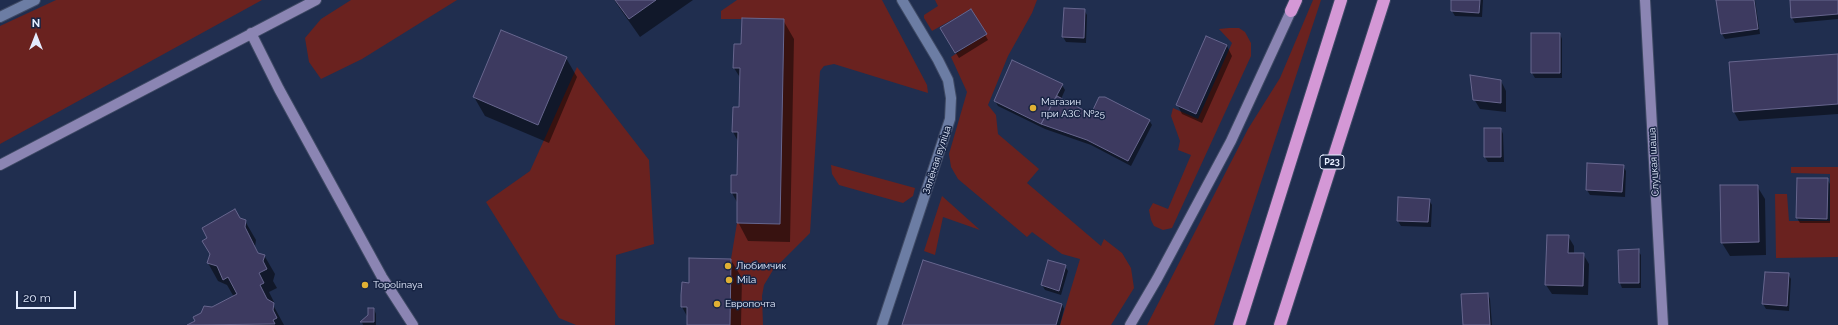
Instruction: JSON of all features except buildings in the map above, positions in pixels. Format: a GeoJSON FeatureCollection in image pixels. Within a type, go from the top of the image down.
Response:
{"type":"FeatureCollection","features":[{"type":"Feature","properties":{"kind":"highway"},"geometry":{"type":"LineString","coordinates":[[1239,325],[1341,0]]}},
{"type":"Feature","properties":{"kind":"highway","name":"Р23"},"geometry":{"type":"LineString","coordinates":[[1280,325],[1384,0]]}},
{"type":"Feature","properties":{"kind":"street"},"geometry":{"type":"LineString","coordinates":[[0,16],[35,0]]}},
{"type":"Feature","properties":{"kind":"street"},"geometry":{"type":"LineString","coordinates":[[0,165],[316,0]]}},
{"type":"Feature","properties":{"kind":"street","name":"Зялёная вуліца"},"geometry":{"type":"LineString","coordinates":[[882,325],[950,119],[951,98],[948,80],[938,60],[902,0]]}},
{"type":"Feature","properties":{"kind":"street","name":"Слуцкая шаша"},"geometry":{"type":"LineString","coordinates":[[1645,0],[1663,325]]}},
{"type":"Feature","properties":{"kind":"street"},"geometry":{"type":"LineString","coordinates":[[1130,325],[1157,279],[1231,141],[1293,6]]}},
{"type":"Feature","properties":{"kind":"street"},"geometry":{"type":"LineString","coordinates":[[251,33],[279,89],[378,270],[412,325]]}},
{"type":"Feature","properties":{"kind":"shaded area"},"geometry":{"type":"Polygon","coordinates":[[[56,0],[262,0],[0,144],[0,26],[56,0]]]}},
{"type":"Feature","properties":{"kind":"shaded area"},"geometry":{"type":"Polygon","coordinates":[[[351,0],[457,0],[362,59],[321,79],[309,62],[305,38],[321,19],[351,0]]]}},
{"type":"Feature","properties":{"kind":"shaded area"},"geometry":{"type":"Polygon","coordinates":[[[737,0],[882,0],[927,85],[928,93],[834,64],[824,66],[820,71],[810,233],[773,270],[764,285],[762,296],[763,325],[730,325],[731,259],[737,223],[779,224],[784,19],[721,19],[721,11],[737,0]]]}},
{"type":"Feature","properties":{"kind":"shaded area"},"geometry":{"type":"Polygon","coordinates":[[[935,0],[1037,0],[1032,13],[1008,56],[988,105],[996,115],[998,134],[1039,169],[1027,183],[1101,246],[1104,239],[1122,253],[1131,268],[1134,288],[1111,325],[1060,325],[1080,259],[1062,254],[1032,232],[1027,237],[958,179],[951,167],[949,154],[967,92],[951,57],[986,34],[971,9],[932,31],[924,18],[924,15],[938,6],[935,0]]]}},
{"type":"Feature","properties":{"kind":"shaded area"},"geometry":{"type":"Polygon","coordinates":[[[1313,0],[1321,0],[1214,325],[1147,325],[1248,129],[1280,78],[1313,0]]]}},
{"type":"Feature","properties":{"kind":"shaded area"},"geometry":{"type":"Polygon","coordinates":[[[1239,28],[1245,32],[1251,43],[1251,56],[1172,228],[1163,230],[1154,226],[1149,210],[1153,203],[1168,209],[1191,155],[1178,150],[1180,141],[1171,116],[1173,108],[1198,119],[1232,43],[1219,29],[1239,28]]]}},
{"type":"Feature","properties":{"kind":"shaded area"},"geometry":{"type":"Polygon","coordinates":[[[577,67],[649,160],[654,244],[616,255],[615,325],[576,325],[559,318],[486,202],[530,171],[577,67]]]}},
{"type":"Feature","properties":{"kind":"shaded area"},"geometry":{"type":"Polygon","coordinates":[[[831,165],[915,188],[913,196],[903,203],[839,185],[832,174],[831,165]]]}},
{"type":"Feature","properties":{"kind":"shaded area"},"geometry":{"type":"Polygon","coordinates":[[[1791,167],[1838,167],[1838,257],[1776,258],[1775,194],[1787,194],[1789,221],[1830,221],[1830,174],[1791,173],[1791,167]]]}},
{"type":"Feature","properties":{"kind":"shaded area"},"geometry":{"type":"Polygon","coordinates":[[[942,196],[980,230],[943,217],[935,255],[924,251],[942,196]]]}},
{"type":"Feature","properties":{"kind":"place","name":"Магазин при АЗС №25"},"geometry":{"type":"Point","coordinates":[1033,108]}},
{"type":"Feature","properties":{"kind":"place","name":"Любимчик"},"geometry":{"type":"Point","coordinates":[728,266]}},
{"type":"Feature","properties":{"kind":"place","name":"Mila"},"geometry":{"type":"Point","coordinates":[729,280]}},
{"type":"Feature","properties":{"kind":"place","name":"Topolinaya"},"geometry":{"type":"Point","coordinates":[365,285]}},
{"type":"Feature","properties":{"kind":"place","name":"Европочта"},"geometry":{"type":"Point","coordinates":[717,304]}}]}
